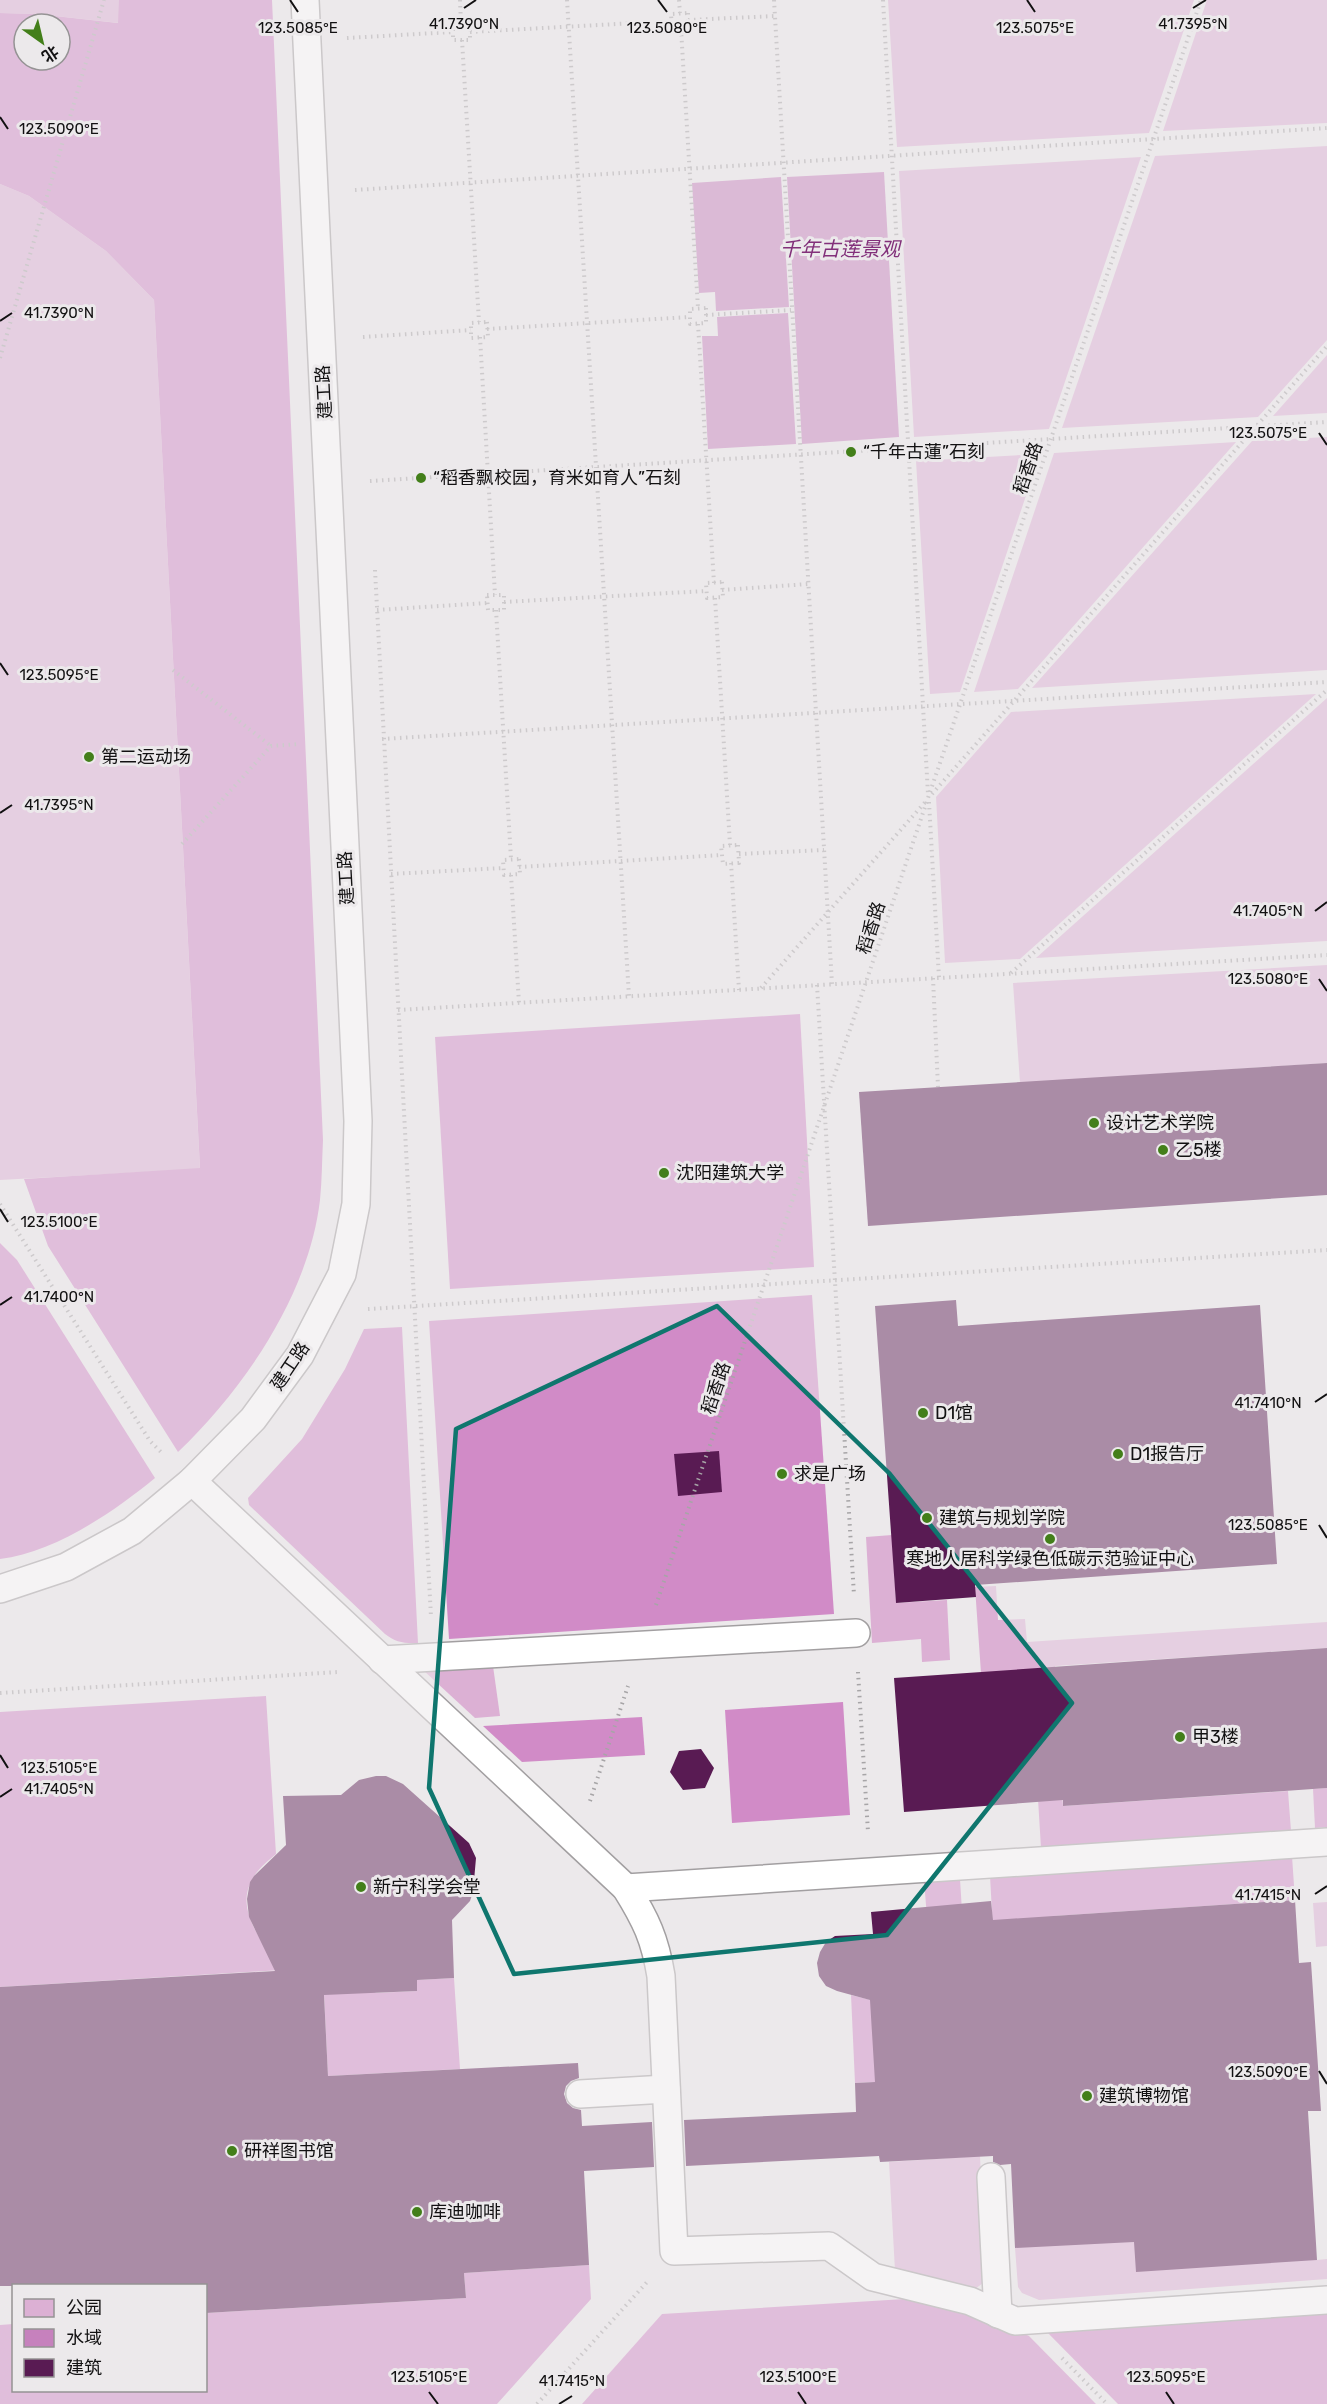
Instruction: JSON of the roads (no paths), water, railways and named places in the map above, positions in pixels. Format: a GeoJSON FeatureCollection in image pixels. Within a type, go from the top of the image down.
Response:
{"type":"FeatureCollection","features":[{"type":"Feature","properties":{"kind":"lane","name":"建工路"},"geometry":{"type":"LineString","coordinates":[[0,1588],[66,1568],[132,1531],[192,1481],[253,1419],[300,1355],[342,1274],[356,1204],[358,1121],[305,0]]}},
{"type":"Feature","properties":{"kind":"lane"},"geometry":{"type":"LineString","coordinates":[[192,1481],[626,1888],[644,1917],[656,1945],[661,1976],[674,2252],[829,2246],[873,2277],[944,2293],[1015,2321],[1327,2300]]}},
{"type":"Feature","properties":{"kind":"lane"},"geometry":{"type":"LineString","coordinates":[[382,1660],[856,1633]]}},
{"type":"Feature","properties":{"kind":"lane"},"geometry":{"type":"LineString","coordinates":[[626,1888],[870,1870],[1327,1842]]}},
{"type":"Feature","properties":{"kind":"lane"},"geometry":{"type":"LineString","coordinates":[[580,2094],[666,2089]]}},
{"type":"Feature","properties":{"kind":"lane"},"geometry":{"type":"LineString","coordinates":[[991,2177],[998,2314]]}},
{"type":"Feature","properties":{"kind":"water","name":"千年古莲景观"},"geometry":{"type":"Polygon","coordinates":[[[884,172],[899,437],[802,444],[787,177],[884,172]]]}},
{"type":"Feature","properties":{"kind":"water","name":"千年古莲景观"},"geometry":{"type":"Polygon","coordinates":[[[781,177],[789,307],[716,311],[715,292],[699,293],[692,183],[781,177]]]}},
{"type":"Feature","properties":{"kind":"water","name":"千年古莲景观"},"geometry":{"type":"Polygon","coordinates":[[[788,313],[796,444],[708,449],[702,336],[718,336],[717,317],[788,313]]]}},
{"type":"Feature","properties":{"kind":"place","name":"“千年古蓮”石刻"},"geometry":{"type":"Point","coordinates":[851,452]}},
{"type":"Feature","properties":{"kind":"place","name":"“稻香飘校园，育米如育人”石刻"},"geometry":{"type":"Point","coordinates":[421,478]}},
{"type":"Feature","properties":{"kind":"place","name":"第二运动场"},"geometry":{"type":"Point","coordinates":[89,757]}},
{"type":"Feature","properties":{"kind":"place","name":"设计艺术学院"},"geometry":{"type":"Point","coordinates":[1094,1123]}},
{"type":"Feature","properties":{"kind":"place","name":"乙5楼"},"geometry":{"type":"Point","coordinates":[1163,1150]}},
{"type":"Feature","properties":{"kind":"place","name":"沈阳建筑大学"},"geometry":{"type":"Point","coordinates":[664,1173]}},
{"type":"Feature","properties":{"kind":"place","name":"D1馆"},"geometry":{"type":"Point","coordinates":[923,1413]}},
{"type":"Feature","properties":{"kind":"place","name":"D1报告厅"},"geometry":{"type":"Point","coordinates":[1118,1454]}},
{"type":"Feature","properties":{"kind":"place","name":"求是广场"},"geometry":{"type":"Point","coordinates":[782,1474]}},
{"type":"Feature","properties":{"kind":"place","name":"建筑与规划学院"},"geometry":{"type":"Point","coordinates":[927,1518]}},
{"type":"Feature","properties":{"kind":"place","name":"寒地人居科学绿色低碳示范验证中心"},"geometry":{"type":"Point","coordinates":[1050,1539]}},
{"type":"Feature","properties":{"kind":"place","name":"甲3楼"},"geometry":{"type":"Point","coordinates":[1180,1737]}},
{"type":"Feature","properties":{"kind":"place","name":"新宁科学会堂"},"geometry":{"type":"Point","coordinates":[361,1887]}},
{"type":"Feature","properties":{"kind":"place","name":"建筑博物馆"},"geometry":{"type":"Point","coordinates":[1087,2096]}},
{"type":"Feature","properties":{"kind":"place","name":"研祥图书馆"},"geometry":{"type":"Point","coordinates":[232,2151]}},
{"type":"Feature","properties":{"kind":"place","name":"库迪咖啡"},"geometry":{"type":"Point","coordinates":[417,2212]}}]}
